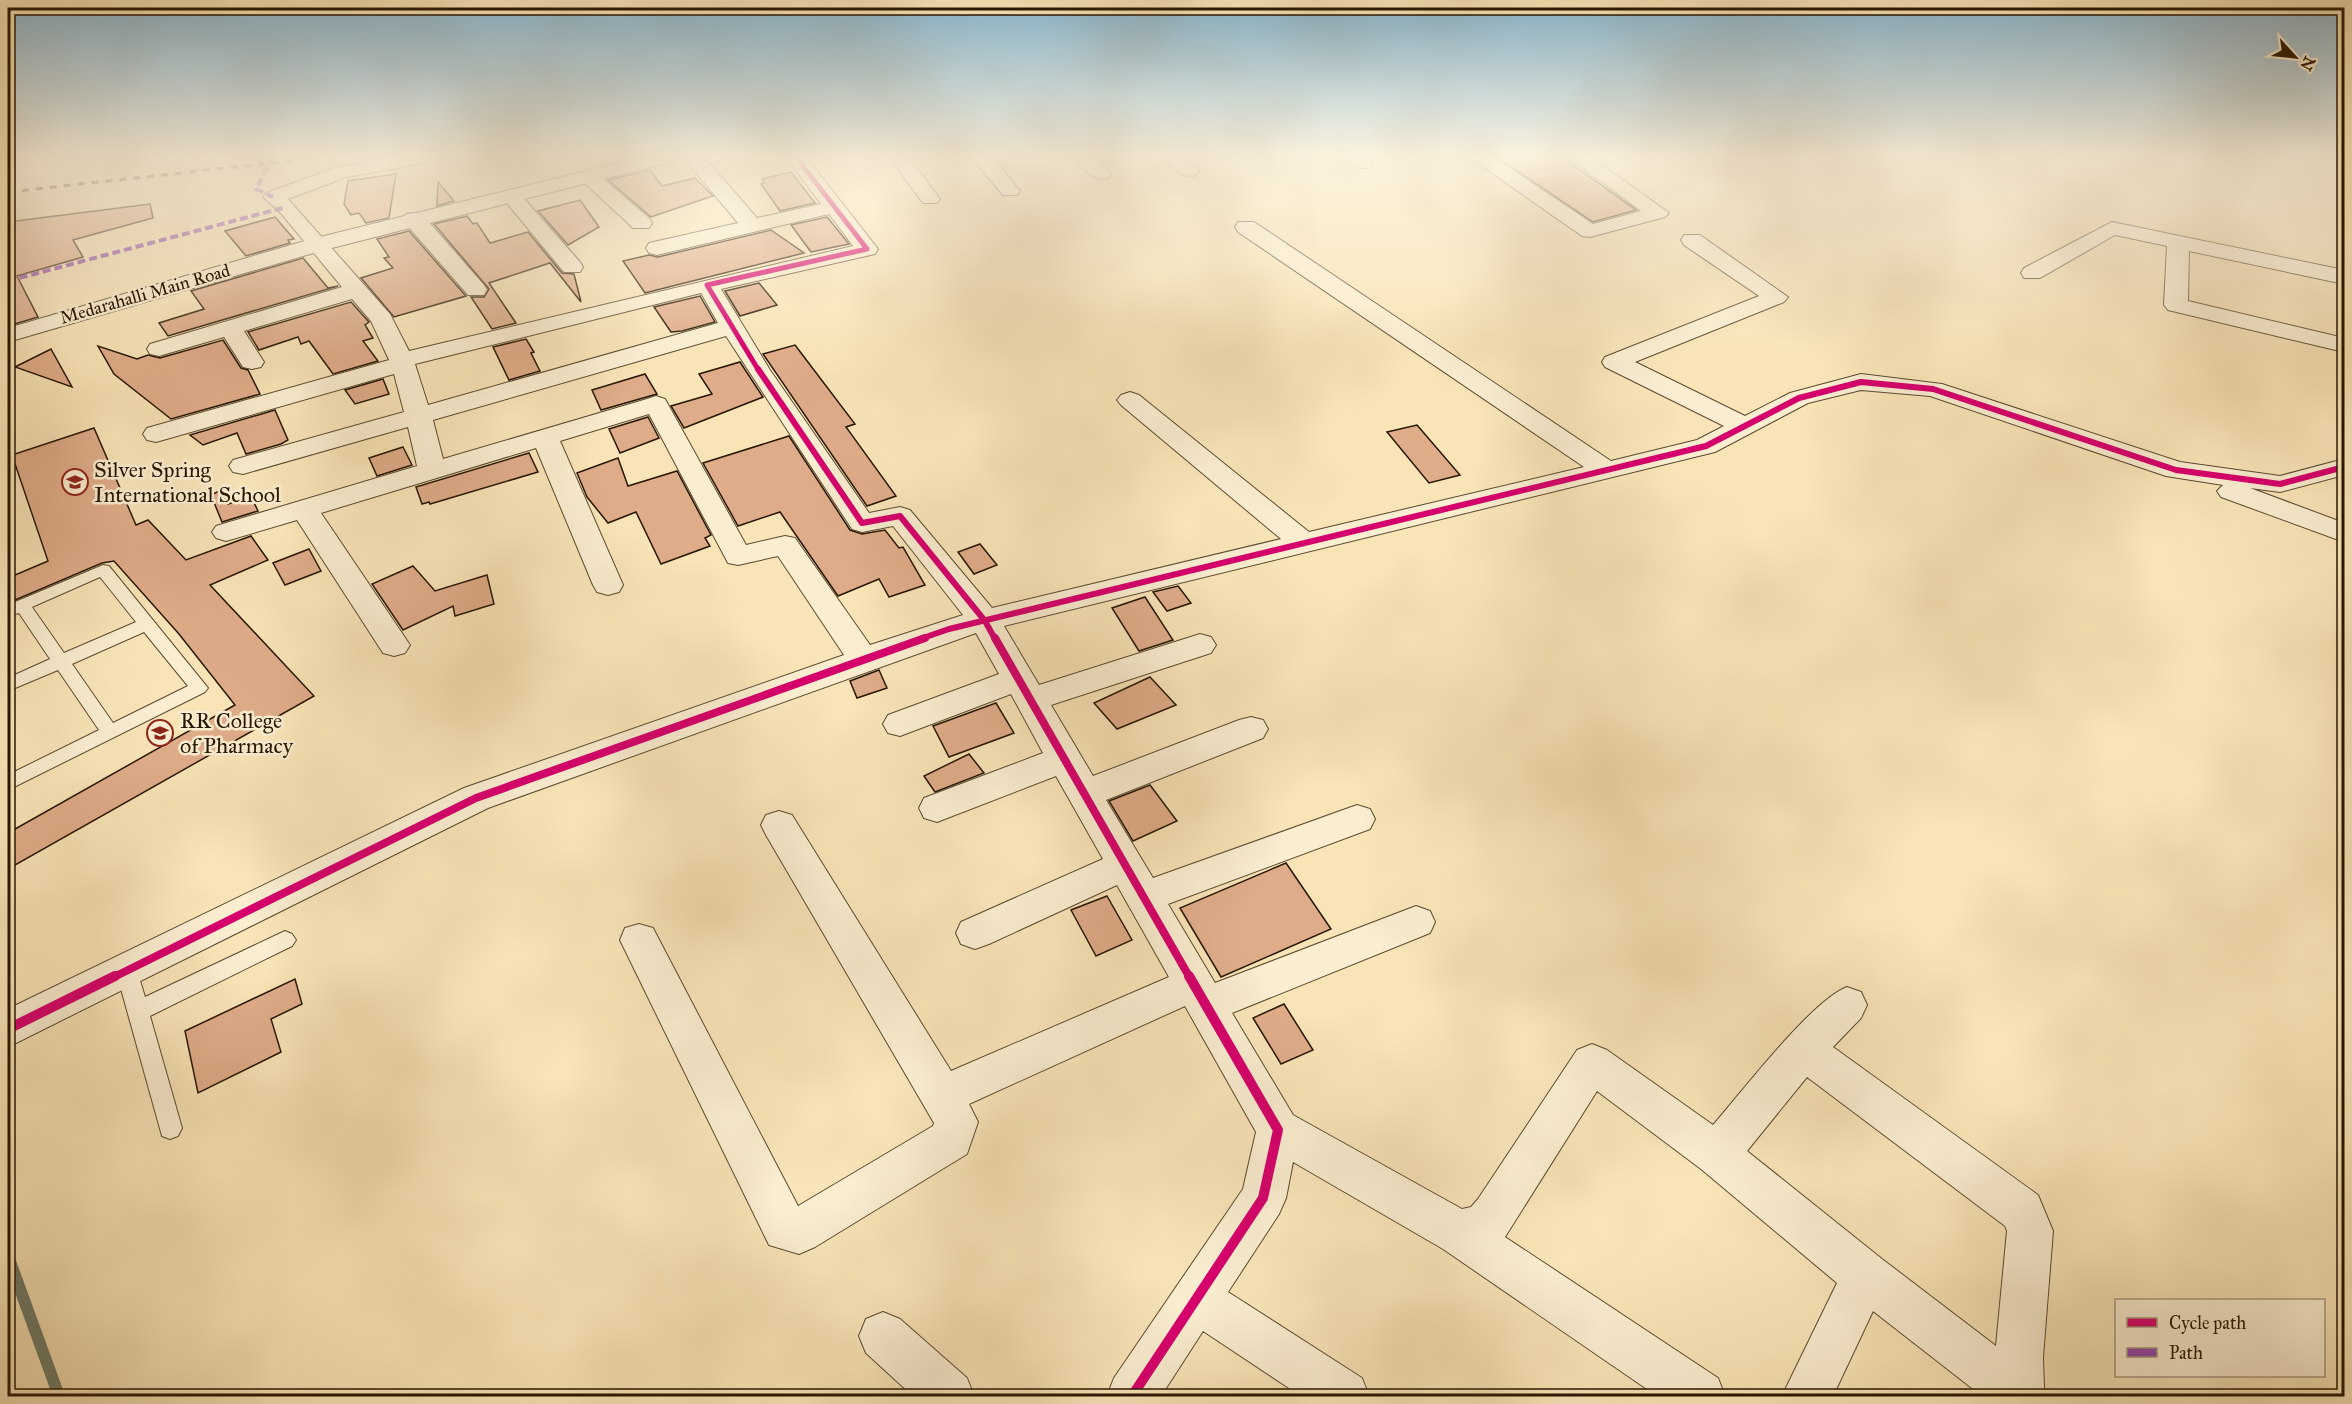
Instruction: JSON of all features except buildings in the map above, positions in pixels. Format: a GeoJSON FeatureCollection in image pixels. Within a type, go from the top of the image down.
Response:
{"type":"FeatureCollection","features":[{"type":"Feature","properties":{"kind":"street"},"geometry":{"type":"LineString","coordinates":[[298,223],[382,319],[401,362],[418,416],[431,472]]}},
{"type":"Feature","properties":{"kind":"street","name":"Medarahalli Main Road"},"geometry":{"type":"LineString","coordinates":[[8,335],[401,223]]}},
{"type":"Feature","properties":{"kind":"street"},"geometry":{"type":"LineString","coordinates":[[417,223],[476,290]]}},
{"type":"Feature","properties":{"kind":"street"},"geometry":{"type":"LineString","coordinates":[[534,223],[572,267]]}},
{"type":"Feature","properties":{"kind":"street"},"geometry":{"type":"LineString","coordinates":[[749,223],[752,226]]}},
{"type":"Feature","properties":{"kind":"street"},"geometry":{"type":"LineString","coordinates":[[657,248],[767,223]]}},
{"type":"Feature","properties":{"kind":"street"},"geometry":{"type":"LineString","coordinates":[[156,434],[401,362],[707,285],[867,249],[846,223]]}},
{"type":"Feature","properties":{"kind":"street"},"geometry":{"type":"LineString","coordinates":[[1577,223],[1590,231],[1622,223]]}},
{"type":"Feature","properties":{"kind":"street"},"geometry":{"type":"LineString","coordinates":[[1246,226],[1607,470]]}},
{"type":"Feature","properties":{"kind":"street"},"geometry":{"type":"LineString","coordinates":[[2032,273],[2112,228],[2178,240],[2344,277]]}},
{"type":"Feature","properties":{"kind":"street"},"geometry":{"type":"LineString","coordinates":[[1692,240],[1776,297],[1614,362],[1745,426]]}},
{"type":"Feature","properties":{"kind":"street"},"geometry":{"type":"LineString","coordinates":[[2178,240],[2176,305],[2344,345]]}},
{"type":"Feature","properties":{"kind":"street"},"geometry":{"type":"LineString","coordinates":[[707,285],[734,326],[758,370],[862,524],[900,516],[985,621],[1278,1130],[1459,1233],[1700,1396]]}},
{"type":"Feature","properties":{"kind":"street"},"geometry":{"type":"LineString","coordinates":[[159,349],[357,290]]}},
{"type":"Feature","properties":{"kind":"street"},"geometry":{"type":"LineString","coordinates":[[243,466],[734,326]]}},
{"type":"Feature","properties":{"kind":"street"},"geometry":{"type":"LineString","coordinates":[[230,328],[252,362]]}},
{"type":"Feature","properties":{"kind":"street"},"geometry":{"type":"LineString","coordinates":[[8,1029],[476,798],[949,629],[1706,446],[1799,398],[1861,382],[1933,388],[2176,470],[2344,533]]}},
{"type":"Feature","properties":{"kind":"street"},"geometry":{"type":"LineString","coordinates":[[1130,400],[1304,543]]}},
{"type":"Feature","properties":{"kind":"street"},"geometry":{"type":"LineString","coordinates":[[226,532],[656,405],[738,556],[785,545],[864,660]]}},
{"type":"Feature","properties":{"kind":"street"},"geometry":{"type":"LineString","coordinates":[[544,437],[608,585]]}},
{"type":"Feature","properties":{"kind":"street"},"geometry":{"type":"LineString","coordinates":[[2176,470],[2280,484],[2341,470]]}},
{"type":"Feature","properties":{"kind":"street"},"geometry":{"type":"LineString","coordinates":[[304,509],[394,645]]}},
{"type":"Feature","properties":{"kind":"street"},"geometry":{"type":"LineString","coordinates":[[900,724],[1200,645]]}},
{"type":"Feature","properties":{"kind":"street"},"geometry":{"type":"LineString","coordinates":[[1084,794],[1251,729]]}},
{"type":"Feature","properties":{"kind":"street"},"geometry":{"type":"LineString","coordinates":[[938,808],[1064,759]]}},
{"type":"Feature","properties":{"kind":"street"},"geometry":{"type":"LineString","coordinates":[[975,933],[1135,881],[1357,819]]}},
{"type":"Feature","properties":{"kind":"street"},"geometry":{"type":"LineString","coordinates":[[639,940],[785,1229],[799,1231],[816,1223],[952,1139],[956,1122],[942,1095],[779,825]]}},
{"type":"Feature","properties":{"kind":"street"},"geometry":{"type":"LineString","coordinates":[[942,1095],[1200,994],[1416,922]]}},
{"type":"Feature","properties":{"kind":"street"},"geometry":{"type":"LineString","coordinates":[[1717,1154],[1804,1050],[1847,1005]]}},
{"type":"Feature","properties":{"kind":"street"},"geometry":{"type":"LineString","coordinates":[[1804,1050],[2022,1211],[2030,1231],[2019,1357],[2021,1395]]}},
{"type":"Feature","properties":{"kind":"street"},"geometry":{"type":"LineString","coordinates":[[1459,1233],[1484,1226],[1494,1215],[1592,1063],[1717,1154],[1865,1276],[2021,1395]]}},
{"type":"Feature","properties":{"kind":"street"},"geometry":{"type":"LineString","coordinates":[[1132,1396],[1263,1198],[1278,1130]]}},
{"type":"Feature","properties":{"kind":"street"},"geometry":{"type":"LineString","coordinates":[[1807,1396],[1865,1276]]}},
{"type":"Feature","properties":{"kind":"street"},"geometry":{"type":"LineString","coordinates":[[1196,1299],[1344,1396]]}},
{"type":"Feature","properties":{"kind":"street"},"geometry":{"type":"LineString","coordinates":[[883,1336],[949,1396]]}},
{"type":"Feature","properties":{"kind":"lane"},"geometry":{"type":"LineString","coordinates":[[8,783],[199,688],[103,570],[15,608],[61,662],[110,732]]}},
{"type":"Feature","properties":{"kind":"lane"},"geometry":{"type":"LineString","coordinates":[[8,685],[146,624]]}},
{"type":"Feature","properties":{"kind":"lane"},"geometry":{"type":"LineString","coordinates":[[138,1011],[285,940]]}},
{"type":"Feature","properties":{"kind":"lane"},"geometry":{"type":"LineString","coordinates":[[127,970],[170,1128]]}},
{"type":"Feature","properties":{"kind":"path"},"geometry":{"type":"LineString","coordinates":[[8,404],[13,400]]}},
{"type":"Feature","properties":{"kind":"waterway"},"geometry":{"type":"LineString","coordinates":[[8,1256],[59,1396]]}},
{"type":"Feature","properties":{"kind":"marked path"},"geometry":{"type":"LineString","coordinates":[[8,281],[228,223]]}},
{"type":"Feature","properties":{"kind":"cycle path"},"geometry":{"type":"LineString","coordinates":[[847,223],[867,249],[707,285],[758,370],[862,523],[900,516],[985,621],[1278,1130],[1263,1198],[1132,1396]]}},
{"type":"Feature","properties":{"kind":"cycle path"},"geometry":{"type":"LineString","coordinates":[[8,1029],[476,798],[949,629],[1706,446],[1799,398],[1861,382],[1933,389],[2176,470],[2280,484],[2344,467]]}},
{"type":"Feature","properties":{"kind":"place","name":"Silver Spring International School"},"geometry":{"type":"Point","coordinates":[75,482]}},
{"type":"Feature","properties":{"kind":"place","name":"RR College of Pharmacy"},"geometry":{"type":"Point","coordinates":[160,733]}}]}
